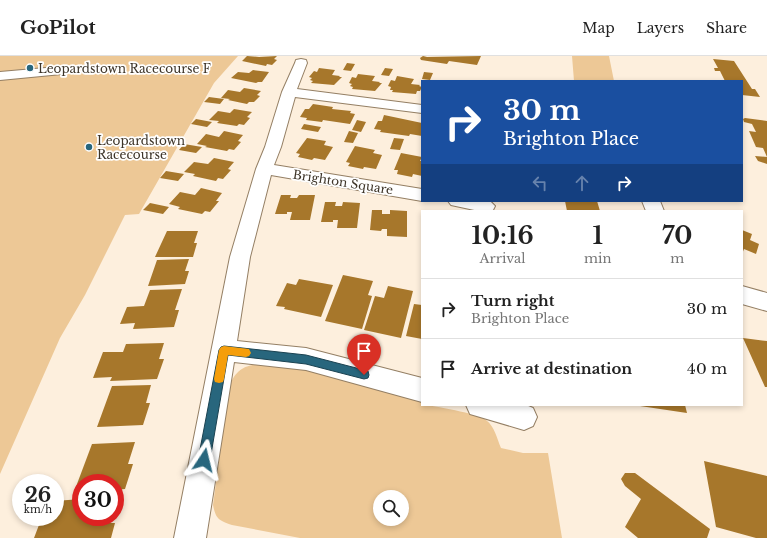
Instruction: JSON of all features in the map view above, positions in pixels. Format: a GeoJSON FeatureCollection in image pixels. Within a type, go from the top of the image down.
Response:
{"type":"FeatureCollection","features":[{"type":"Feature","properties":{"kind":"street"},"geometry":{"type":"LineString","coordinates":[[190,538],[240,257],[264,170],[273,147],[289,92],[301,63]]}},
{"type":"Feature","properties":{"kind":"street"},"geometry":{"type":"LineString","coordinates":[[0,76],[57,71]]}},
{"type":"Feature","properties":{"kind":"street"},"geometry":{"type":"LineString","coordinates":[[289,92],[421,109]]}},
{"type":"Feature","properties":{"kind":"street","name":"Brighton Square"},"geometry":{"type":"LineString","coordinates":[[264,170],[421,195]]}},
{"type":"Feature","properties":{"kind":"street"},"geometry":{"type":"LineString","coordinates":[[463,202],[486,206]]}},
{"type":"Feature","properties":{"kind":"street"},"geometry":{"type":"LineString","coordinates":[[743,295],[767,302]]}},
{"type":"Feature","properties":{"kind":"street"},"geometry":{"type":"LineString","coordinates":[[224,350],[306,359],[421,390]]}},
{"type":"Feature","properties":{"kind":"street"},"geometry":{"type":"LineString","coordinates":[[482,406],[524,417]]}},
{"type":"Feature","properties":{"kind":"shaded area","name":"Leopardstown Racecourse"},"geometry":{"type":"Polygon","coordinates":[[[0,56],[238,56],[214,83],[139,214],[125,215],[85,295],[60,338],[0,474],[0,56]]]}},
{"type":"Feature","properties":{"kind":"shaded area"},"geometry":{"type":"Polygon","coordinates":[[[572,56],[609,56],[614,80],[574,80],[572,56]]]}},
{"type":"Feature","properties":{"kind":"shaded area"},"geometry":{"type":"Polygon","coordinates":[[[264,363],[294,366],[421,402],[421,406],[445,408],[474,415],[486,420],[489,423],[494,430],[501,448],[523,453],[548,453],[562,538],[300,538],[232,525],[224,522],[218,518],[213,505],[229,386],[239,371],[243,368],[264,363]]]}},
{"type":"Feature","properties":{"kind":"building"},"geometry":{"type":"Polygon","coordinates":[[[247,56],[277,56],[274,59],[277,60],[272,65],[267,64],[266,66],[242,61],[247,56]]]}},
{"type":"Feature","properties":{"kind":"building"},"geometry":{"type":"Polygon","coordinates":[[[423,56],[481,56],[477,65],[449,61],[447,64],[421,60],[420,58],[423,56]]]}},
{"type":"Feature","properties":{"kind":"building"},"geometry":{"type":"Polygon","coordinates":[[[713,59],[734,61],[752,89],[755,89],[760,97],[743,95],[743,80],[724,80],[720,71],[715,71],[714,68],[718,68],[713,59]]]}},
{"type":"Feature","properties":{"kind":"building"},"geometry":{"type":"Polygon","coordinates":[[[347,63],[355,64],[351,71],[343,70],[347,63]]]}},
{"type":"Feature","properties":{"kind":"building"},"geometry":{"type":"Polygon","coordinates":[[[319,68],[335,70],[332,75],[342,77],[334,85],[311,83],[313,81],[310,80],[312,78],[309,77],[314,71],[317,72],[319,68]]]}},
{"type":"Feature","properties":{"kind":"building"},"geometry":{"type":"Polygon","coordinates":[[[385,68],[393,69],[389,76],[381,75],[385,68]]]}},
{"type":"Feature","properties":{"kind":"building"},"geometry":{"type":"Polygon","coordinates":[[[253,70],[269,72],[262,82],[256,83],[231,78],[238,72],[249,73],[253,70]]]}},
{"type":"Feature","properties":{"kind":"building"},"geometry":{"type":"Polygon","coordinates":[[[424,72],[433,73],[430,80],[422,79],[424,72]]]}},
{"type":"Feature","properties":{"kind":"building"},"geometry":{"type":"Polygon","coordinates":[[[358,74],[375,76],[372,81],[382,83],[375,91],[352,89],[353,87],[350,86],[352,84],[349,83],[352,77],[356,78],[358,74]]]}},
{"type":"Feature","properties":{"kind":"building"},"geometry":{"type":"Polygon","coordinates":[[[397,76],[414,79],[411,84],[420,85],[419,86],[421,87],[421,89],[420,91],[417,91],[416,94],[392,92],[393,90],[390,90],[391,87],[388,86],[391,80],[395,81],[397,76]]]}},
{"type":"Feature","properties":{"kind":"building"},"geometry":{"type":"Polygon","coordinates":[[[244,88],[261,91],[257,95],[260,96],[254,102],[249,102],[247,104],[221,98],[228,90],[240,92],[244,88]]]}},
{"type":"Feature","properties":{"kind":"building"},"geometry":{"type":"Polygon","coordinates":[[[209,97],[224,99],[220,104],[204,102],[209,97]]]}},
{"type":"Feature","properties":{"kind":"building"},"geometry":{"type":"Polygon","coordinates":[[[313,104],[333,107],[332,109],[351,111],[350,113],[355,114],[350,124],[323,120],[322,122],[306,120],[307,118],[300,117],[305,109],[309,109],[313,104]]]}},
{"type":"Feature","properties":{"kind":"building"},"geometry":{"type":"Polygon","coordinates":[[[234,109],[252,112],[247,117],[250,118],[244,125],[239,124],[237,126],[217,123],[219,121],[209,120],[218,111],[230,113],[234,109]]]}},
{"type":"Feature","properties":{"kind":"building"},"geometry":{"type":"Polygon","coordinates":[[[384,115],[421,123],[421,136],[410,134],[409,136],[380,132],[381,130],[374,129],[378,121],[382,121],[384,115]]]}},
{"type":"Feature","properties":{"kind":"building"},"geometry":{"type":"Polygon","coordinates":[[[196,119],[212,122],[207,127],[191,124],[196,119]]]}},
{"type":"Feature","properties":{"kind":"building"},"geometry":{"type":"Polygon","coordinates":[[[743,119],[767,121],[767,157],[763,148],[756,147],[749,131],[756,132],[752,124],[744,122],[743,119]]]}},
{"type":"Feature","properties":{"kind":"building"},"geometry":{"type":"Polygon","coordinates":[[[357,120],[366,122],[361,132],[352,130],[357,120]]]}},
{"type":"Feature","properties":{"kind":"building"},"geometry":{"type":"Polygon","coordinates":[[[304,124],[321,127],[318,132],[301,129],[304,124]]]}},
{"type":"Feature","properties":{"kind":"building"},"geometry":{"type":"Polygon","coordinates":[[[224,131],[243,135],[238,141],[241,142],[234,150],[229,149],[227,151],[197,144],[206,134],[219,137],[224,131]]]}},
{"type":"Feature","properties":{"kind":"building"},"geometry":{"type":"Polygon","coordinates":[[[349,131],[358,133],[353,143],[344,142],[349,131]]]}},
{"type":"Feature","properties":{"kind":"building"},"geometry":{"type":"Polygon","coordinates":[[[307,138],[326,141],[324,145],[333,147],[325,160],[314,158],[312,160],[298,157],[300,154],[296,153],[307,138]]]}},
{"type":"Feature","properties":{"kind":"building"},"geometry":{"type":"Polygon","coordinates":[[[394,138],[404,139],[400,150],[390,149],[394,138]]]}},
{"type":"Feature","properties":{"kind":"building"},"geometry":{"type":"Polygon","coordinates":[[[184,144],[202,147],[196,153],[179,150],[184,144]]]}},
{"type":"Feature","properties":{"kind":"building"},"geometry":{"type":"Polygon","coordinates":[[[355,146],[375,150],[373,153],[382,155],[376,169],[364,167],[363,169],[348,166],[350,163],[346,162],[355,146]]]}},
{"type":"Feature","properties":{"kind":"building"},"geometry":{"type":"Polygon","coordinates":[[[401,153],[421,157],[421,176],[413,174],[412,177],[397,174],[398,170],[394,170],[401,153]]]}},
{"type":"Feature","properties":{"kind":"building"},"geometry":{"type":"Polygon","coordinates":[[[755,156],[767,157],[767,164],[758,161],[755,156]]]}},
{"type":"Feature","properties":{"kind":"building"},"geometry":{"type":"Polygon","coordinates":[[[214,158],[234,162],[228,169],[231,170],[223,179],[218,178],[216,181],[193,176],[195,174],[184,172],[194,162],[208,164],[214,158]]]}},
{"type":"Feature","properties":{"kind":"building"},"geometry":{"type":"Polygon","coordinates":[[[166,171],[184,174],[178,181],[160,178],[166,171]]]}},
{"type":"Feature","properties":{"kind":"building"},"geometry":{"type":"Polygon","coordinates":[[[201,188],[222,193],[216,201],[219,201],[210,212],[205,211],[202,214],[178,209],[180,207],[169,204],[180,192],[195,195],[201,188]]]}},
{"type":"Feature","properties":{"kind":"building"},"geometry":{"type":"Polygon","coordinates":[[[281,195],[291,195],[290,198],[297,198],[299,195],[315,195],[310,220],[290,220],[292,212],[287,212],[287,214],[275,214],[281,195]]]}},
{"type":"Feature","properties":{"kind":"building"},"geometry":{"type":"Polygon","coordinates":[[[325,202],[336,202],[335,206],[342,206],[343,202],[360,203],[357,228],[337,228],[338,220],[333,220],[333,222],[321,222],[325,202]]]}},
{"type":"Feature","properties":{"kind":"building"},"geometry":{"type":"Polygon","coordinates":[[[565,202],[597,202],[600,210],[567,210],[565,202]]]}},
{"type":"Feature","properties":{"kind":"building"},"geometry":{"type":"Polygon","coordinates":[[[150,203],[169,207],[163,214],[143,210],[150,203]]]}},
{"type":"Feature","properties":{"kind":"building"},"geometry":{"type":"Polygon","coordinates":[[[372,210],[382,210],[382,214],[390,214],[390,210],[407,211],[407,237],[387,236],[387,229],[382,229],[381,231],[370,230],[372,210]]]}},
{"type":"Feature","properties":{"kind":"building"},"geometry":{"type":"Polygon","coordinates":[[[743,230],[752,234],[750,240],[759,244],[756,254],[744,249],[743,252],[743,230]]]}},
{"type":"Feature","properties":{"kind":"building"},"geometry":{"type":"Polygon","coordinates":[[[167,231],[198,231],[194,243],[197,243],[193,257],[155,257],[167,231]]]}},
{"type":"Feature","properties":{"kind":"building"},"geometry":{"type":"Polygon","coordinates":[[[189,259],[185,271],[189,271],[185,284],[148,286],[157,260],[189,259]]]}},
{"type":"Feature","properties":{"kind":"building"},"geometry":{"type":"Polygon","coordinates":[[[343,275],[373,281],[368,295],[372,296],[362,329],[325,321],[343,275]]]}},
{"type":"Feature","properties":{"kind":"building"},"geometry":{"type":"Polygon","coordinates":[[[299,279],[333,285],[321,317],[276,306],[287,283],[296,285],[299,279]]]}},
{"type":"Feature","properties":{"kind":"building"},"geometry":{"type":"Polygon","coordinates":[[[388,286],[413,291],[401,338],[364,330],[375,296],[384,298],[388,286]]]}},
{"type":"Feature","properties":{"kind":"building"},"geometry":{"type":"Polygon","coordinates":[[[182,289],[175,310],[179,310],[174,327],[133,329],[135,323],[120,324],[127,307],[144,306],[150,290],[182,289]]]}},
{"type":"Feature","properties":{"kind":"building"},"geometry":{"type":"Polygon","coordinates":[[[414,304],[421,305],[421,339],[406,336],[414,304]]]}},
{"type":"Feature","properties":{"kind":"building"},"geometry":{"type":"Polygon","coordinates":[[[743,338],[767,341],[767,387],[765,387],[743,338]]]}},
{"type":"Feature","properties":{"kind":"building"},"geometry":{"type":"Polygon","coordinates":[[[164,343],[159,359],[164,359],[157,379],[110,381],[112,377],[93,378],[103,352],[123,352],[126,344],[164,343]]]}},
{"type":"Feature","properties":{"kind":"building"},"geometry":{"type":"Polygon","coordinates":[[[151,385],[146,403],[150,403],[143,425],[97,427],[112,386],[151,385]]]}},
{"type":"Feature","properties":{"kind":"building"},"geometry":{"type":"Polygon","coordinates":[[[640,406],[685,406],[687,413],[640,406]]]}},
{"type":"Feature","properties":{"kind":"building"},"geometry":{"type":"Polygon","coordinates":[[[135,442],[128,464],[133,464],[125,489],[124,474],[81,474],[92,444],[135,442]]]}},
{"type":"Feature","properties":{"kind":"building"},"geometry":{"type":"Polygon","coordinates":[[[704,461],[767,476],[767,538],[756,538],[716,527],[704,461]]]}},
{"type":"Feature","properties":{"kind":"building"},"geometry":{"type":"Polygon","coordinates":[[[625,473],[635,473],[710,529],[707,538],[638,538],[625,527],[641,499],[625,486],[621,479],[625,473]]]}},
{"type":"Feature","properties":{"kind":"building"},"geometry":{"type":"Polygon","coordinates":[[[64,500],[72,500],[72,526],[114,526],[111,538],[34,538],[39,526],[64,526],[64,500]]]}},
{"type":"Feature","properties":{"kind":"slow traffic"},"geometry":{"type":"LineString","coordinates":[[219,379],[224,350],[246,353]]}},
{"type":"Feature","properties":{"kind":"place","name":"Leopardstown Racecourse F"},"geometry":{"type":"Point","coordinates":[30,68]}},
{"type":"Feature","properties":{"kind":"place","name":"Leopardstown Racecourse"},"geometry":{"type":"Point","coordinates":[89,147]}},
{"type":"Feature","properties":{"kind":"route"},"geometry":{"type":"LineString","coordinates":[[204,460],[224,350],[306,359],[364,375]]}}]}
